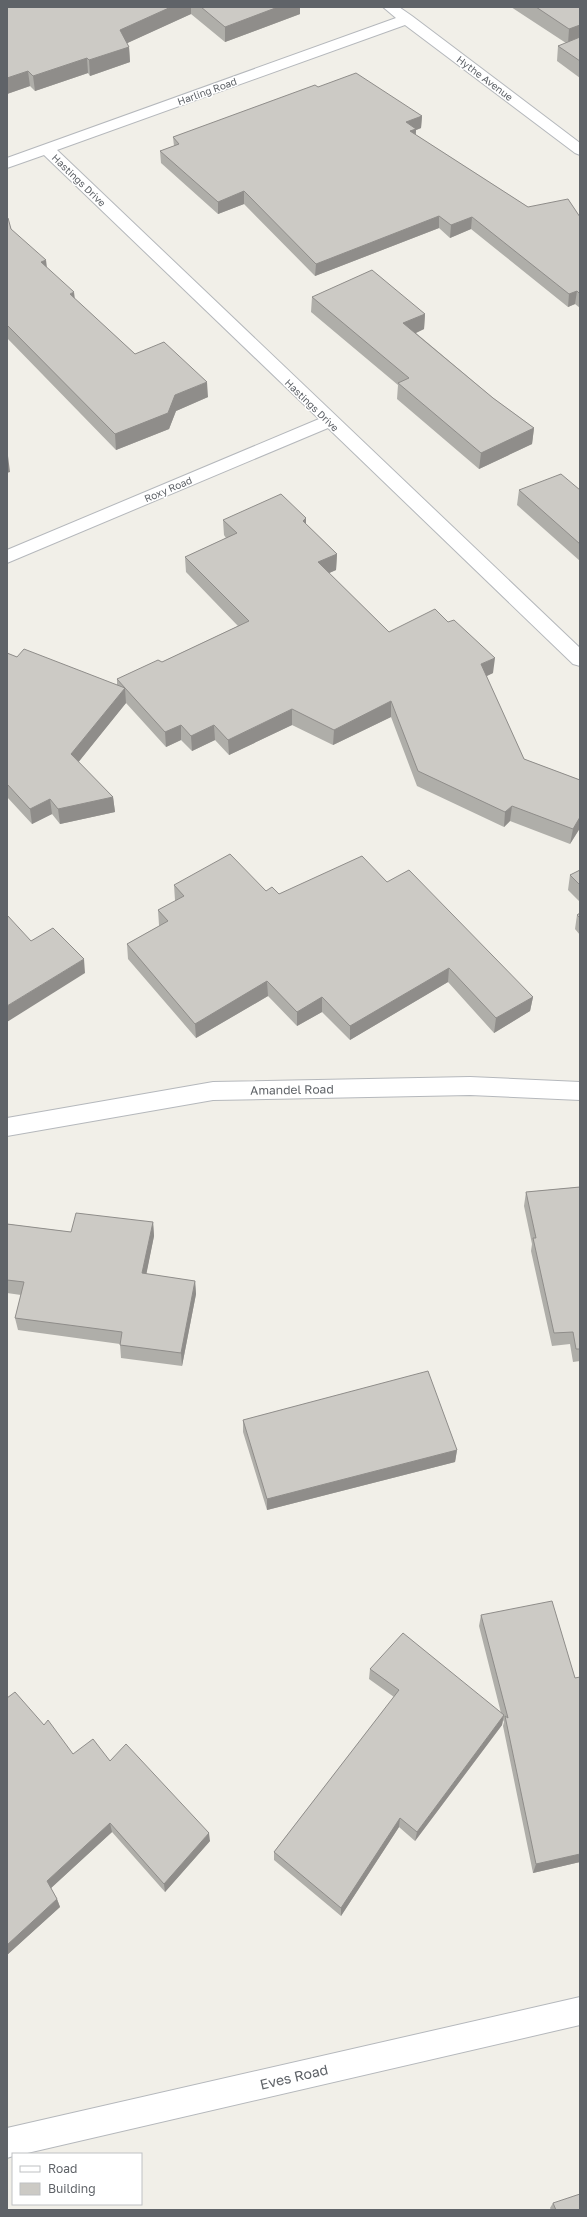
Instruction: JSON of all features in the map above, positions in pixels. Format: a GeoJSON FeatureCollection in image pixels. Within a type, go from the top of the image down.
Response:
{"type":"FeatureCollection","features":[{"type":"Feature","properties":{"kind":"street","name":"Hythe Avenue"},"geometry":{"type":"LineString","coordinates":[[390,7],[580,150]]}},
{"type":"Feature","properties":{"kind":"street","name":"Harling Road"},"geometry":{"type":"LineString","coordinates":[[7,163],[407,19]]}},
{"type":"Feature","properties":{"kind":"street","name":"Hastings Drive"},"geometry":{"type":"LineString","coordinates":[[46,148],[329,421],[580,659]]}},
{"type":"Feature","properties":{"kind":"street","name":"Roxy Road"},"geometry":{"type":"LineString","coordinates":[[7,557],[329,421]]}},
{"type":"Feature","properties":{"kind":"street","name":"Amandel Road"},"geometry":{"type":"LineString","coordinates":[[7,1127],[213,1091],[470,1086],[580,1091]]}},
{"type":"Feature","properties":{"kind":"street","name":"Eves Road"},"geometry":{"type":"LineString","coordinates":[[7,2143],[580,2011]]}},
{"type":"Feature","properties":{"kind":"building"},"geometry":{"type":"Polygon","coordinates":[[[7,7],[171,7],[120,30],[129,47],[89,60],[87,58],[33,76],[28,71],[7,78],[7,7]]]}},
{"type":"Feature","properties":{"kind":"building"},"geometry":{"type":"Polygon","coordinates":[[[201,7],[278,7],[225,27],[201,7]]]}},
{"type":"Feature","properties":{"kind":"building"},"geometry":{"type":"Polygon","coordinates":[[[536,7],[580,7],[580,25],[569,29],[536,7]]]}},
{"type":"Feature","properties":{"kind":"building"},"geometry":{"type":"Polygon","coordinates":[[[580,37],[580,61],[558,46],[580,37]]]}},
{"type":"Feature","properties":{"kind":"building"},"geometry":{"type":"Polygon","coordinates":[[[356,73],[422,116],[406,122],[416,129],[410,131],[528,207],[568,199],[580,217],[580,294],[577,291],[569,294],[472,217],[451,225],[439,216],[316,264],[244,191],[218,202],[160,151],[179,144],[173,137],[315,85],[318,87],[356,73]]]}},
{"type":"Feature","properties":{"kind":"building"},"geometry":{"type":"Polygon","coordinates":[[[7,218],[11,229],[46,260],[41,262],[74,292],[70,294],[135,354],[164,342],[207,382],[175,395],[168,413],[115,434],[7,325],[7,218]]]}},
{"type":"Feature","properties":{"kind":"building"},"geometry":{"type":"Polygon","coordinates":[[[372,270],[425,314],[403,323],[493,398],[534,428],[481,453],[398,383],[409,378],[312,297],[372,270]]]}},
{"type":"Feature","properties":{"kind":"building"},"geometry":{"type":"Polygon","coordinates":[[[561,474],[580,490],[580,544],[519,490],[561,474]]]}},
{"type":"Feature","properties":{"kind":"building"},"geometry":{"type":"Polygon","coordinates":[[[281,494],[306,518],[303,521],[337,554],[318,562],[389,632],[435,609],[448,622],[454,620],[495,658],[481,664],[524,759],[580,780],[580,817],[573,829],[512,806],[505,812],[418,771],[391,701],[334,730],[292,709],[228,740],[214,725],[191,736],[181,725],[165,732],[117,679],[158,660],[162,662],[249,621],[185,557],[237,533],[223,520],[281,494]]]}},
{"type":"Feature","properties":{"kind":"building"},"geometry":{"type":"Polygon","coordinates":[[[24,649],[125,688],[71,754],[113,797],[58,809],[50,799],[30,809],[7,784],[7,653],[17,657],[24,649]]]}},
{"type":"Feature","properties":{"kind":"building"},"geometry":{"type":"Polygon","coordinates":[[[230,854],[266,891],[272,887],[279,894],[362,856],[387,882],[409,870],[533,997],[496,1018],[449,968],[350,1026],[322,997],[297,1012],[267,981],[195,1024],[127,944],[168,921],[158,910],[184,896],[174,885],[230,854]]]}},
{"type":"Feature","properties":{"kind":"building"},"geometry":{"type":"Polygon","coordinates":[[[580,870],[580,885],[570,875],[580,870]]]}},
{"type":"Feature","properties":{"kind":"building"},"geometry":{"type":"Polygon","coordinates":[[[7,915],[31,941],[53,928],[84,959],[7,1006],[7,915]]]}},
{"type":"Feature","properties":{"kind":"building"},"geometry":{"type":"Polygon","coordinates":[[[580,1187],[580,1349],[576,1349],[573,1332],[554,1333],[533,1238],[536,1238],[526,1192],[580,1187]]]}},
{"type":"Feature","properties":{"kind":"building"},"geometry":{"type":"Polygon","coordinates":[[[76,1213],[153,1222],[142,1273],[195,1281],[181,1353],[120,1345],[122,1332],[15,1318],[24,1282],[7,1280],[7,1224],[71,1232],[76,1213]]]}},
{"type":"Feature","properties":{"kind":"building"},"geometry":{"type":"Polygon","coordinates":[[[428,1371],[457,1450],[267,1499],[243,1420],[428,1371]]]}},
{"type":"Feature","properties":{"kind":"building"},"geometry":{"type":"Polygon","coordinates":[[[552,1601],[575,1678],[580,1677],[580,1854],[536,1864],[505,1716],[508,1718],[481,1615],[552,1601]]]}},
{"type":"Feature","properties":{"kind":"building"},"geometry":{"type":"Polygon","coordinates":[[[403,1633],[504,1715],[417,1832],[400,1818],[341,1908],[274,1852],[399,1690],[370,1669],[403,1633]]]}},
{"type":"Feature","properties":{"kind":"building"},"geometry":{"type":"Polygon","coordinates":[[[15,1692],[44,1725],[48,1720],[73,1754],[93,1739],[110,1761],[126,1744],[209,1833],[164,1884],[110,1823],[47,1881],[57,1899],[7,1945],[7,1698],[15,1692]]]}},
{"type":"Feature","properties":{"kind":"building"},"geometry":{"type":"Polygon","coordinates":[[[580,2194],[580,2210],[556,2210],[553,2203],[580,2194]]]}}]}
